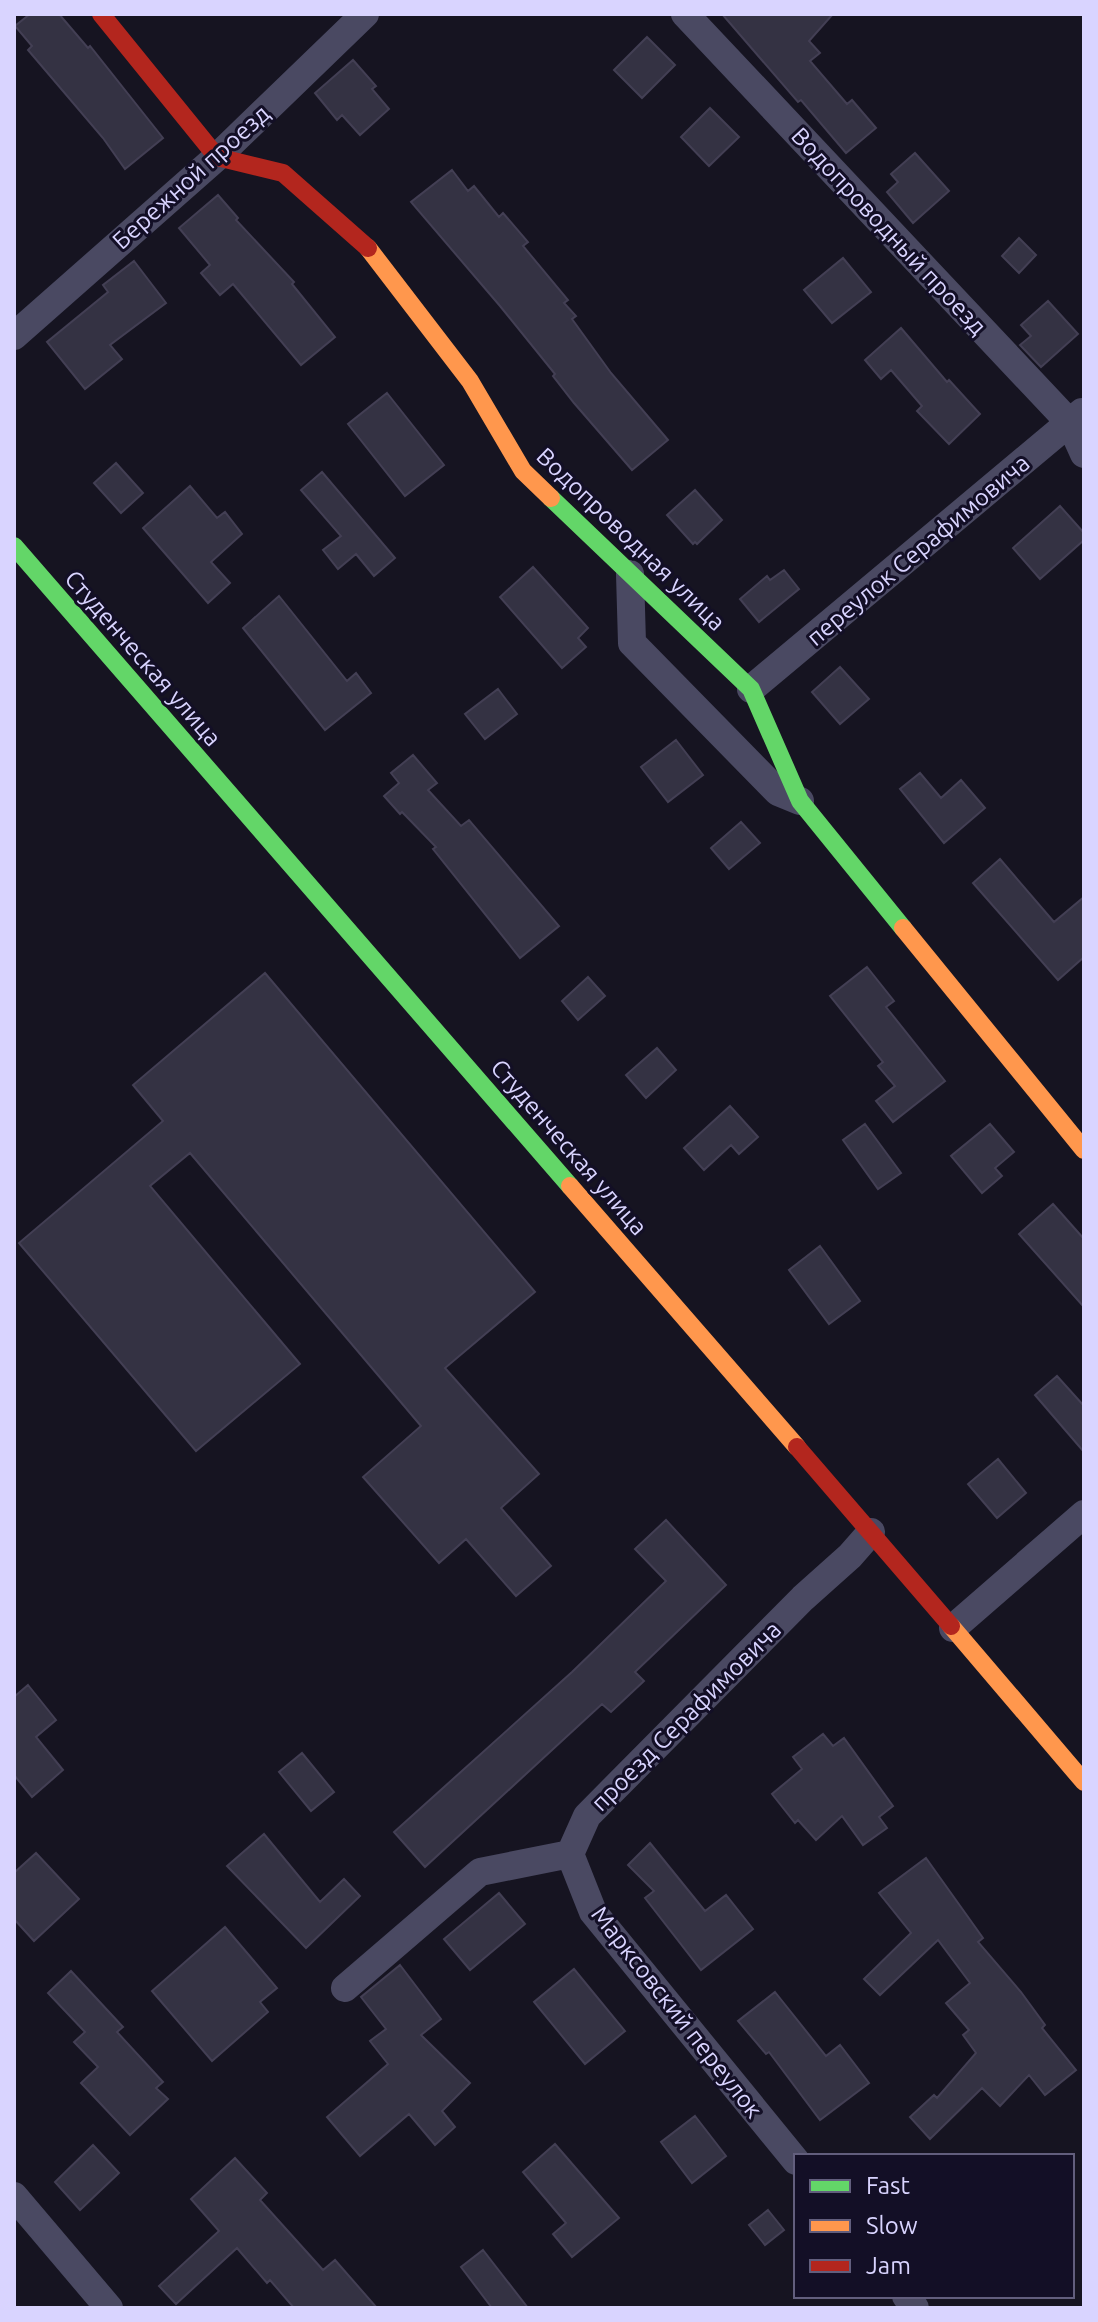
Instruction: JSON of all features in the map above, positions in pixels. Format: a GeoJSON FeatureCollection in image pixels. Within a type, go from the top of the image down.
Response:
{"type":"FeatureCollection","features":[{"type":"Feature","properties":{"kind":"main road"},"geometry":{"type":"LineString","coordinates":[[101,14],[217,157]]}},
{"type":"Feature","properties":{"kind":"main road","name":"Водопроводная улица"},"geometry":{"type":"LineString","coordinates":[[217,157],[283,173],[362,240],[470,381],[523,471],[751,689],[800,801],[1084,1150]]}},
{"type":"Feature","properties":{"kind":"main road","name":"Студенческая улица"},"geometry":{"type":"LineString","coordinates":[[14,546],[871,1532],[1084,1782]]}},
{"type":"Feature","properties":{"kind":"street","name":"Бережной проезд"},"geometry":{"type":"LineString","coordinates":[[14,336],[217,157],[365,14]]}},
{"type":"Feature","properties":{"kind":"street","name":"Водопроводный проезд"},"geometry":{"type":"LineString","coordinates":[[685,14],[1077,417],[1084,454]]}},
{"type":"Feature","properties":{"kind":"street","name":"переулок Серафимовича"},"geometry":{"type":"LineString","coordinates":[[751,689],[1077,417]]}},
{"type":"Feature","properties":{"kind":"street"},"geometry":{"type":"LineString","coordinates":[[630,574],[632,643],[778,792],[800,801]]}},
{"type":"Feature","properties":{"kind":"street"},"geometry":{"type":"LineString","coordinates":[[953,1628],[1084,1514]]}},
{"type":"Feature","properties":{"kind":"street","name":"проезд Серафимовича"},"geometry":{"type":"LineString","coordinates":[[570,1854],[587,1816],[871,1532]]}},
{"type":"Feature","properties":{"kind":"street"},"geometry":{"type":"LineString","coordinates":[[345,1988],[480,1872],[570,1854]]}},
{"type":"Feature","properties":{"kind":"street","name":"Марксовский переулок"},"geometry":{"type":"LineString","coordinates":[[570,1854],[593,1912],[794,2159]]}},
{"type":"Feature","properties":{"kind":"street"},"geometry":{"type":"LineString","coordinates":[[14,2196],[109,2308]]}},
{"type":"Feature","properties":{"kind":"building"},"geometry":{"type":"Polygon","coordinates":[[[30,14],[59,14],[88,48],[90,46],[163,138],[125,169],[103,138],[28,50],[32,46],[15,26],[30,14]]]}},
{"type":"Feature","properties":{"kind":"building"},"geometry":{"type":"Polygon","coordinates":[[[722,14],[833,14],[809,41],[820,53],[810,61],[847,104],[852,100],[876,128],[846,153],[722,14]]]}},
{"type":"Feature","properties":{"kind":"building"},"geometry":{"type":"Polygon","coordinates":[[[647,37],[675,65],[642,98],[614,70],[647,37]]]}},
{"type":"Feature","properties":{"kind":"building"},"geometry":{"type":"Polygon","coordinates":[[[353,60],[376,86],[372,89],[389,109],[360,135],[342,115],[337,120],[315,93],[353,60]]]}},
{"type":"Feature","properties":{"kind":"building"},"geometry":{"type":"Polygon","coordinates":[[[710,108],[739,137],[709,166],[681,137],[710,108]]]}},
{"type":"Feature","properties":{"kind":"building"},"geometry":{"type":"Polygon","coordinates":[[[915,153],[949,191],[913,223],[887,192],[898,182],[891,174],[915,153]]]}},
{"type":"Feature","properties":{"kind":"building"},"geometry":{"type":"Polygon","coordinates":[[[452,170],[468,191],[474,186],[499,217],[503,213],[528,242],[523,246],[568,300],[564,303],[576,316],[572,319],[611,373],[668,440],[632,470],[574,403],[553,376],[555,374],[500,306],[411,202],[452,170]]]}},
{"type":"Feature","properties":{"kind":"building"},"geometry":{"type":"Polygon","coordinates":[[[218,195],[238,218],[236,220],[294,282],[292,284],[335,337],[301,365],[233,284],[220,295],[201,273],[210,265],[179,228],[218,195]]]}},
{"type":"Feature","properties":{"kind":"building"},"geometry":{"type":"Polygon","coordinates":[[[1019,238],[1036,255],[1019,273],[1002,256],[1019,238]]]}},
{"type":"Feature","properties":{"kind":"building"},"geometry":{"type":"Polygon","coordinates":[[[843,258],[871,292],[832,323],[804,290],[843,258]]]}},
{"type":"Feature","properties":{"kind":"building"},"geometry":{"type":"Polygon","coordinates":[[[134,261],[166,303],[110,345],[122,359],[85,389],[47,342],[108,292],[103,285],[134,261]]]}},
{"type":"Feature","properties":{"kind":"building"},"geometry":{"type":"Polygon","coordinates":[[[1048,301],[1078,334],[1041,367],[1020,345],[1031,336],[1021,325],[1048,301]]]}},
{"type":"Feature","properties":{"kind":"building"},"geometry":{"type":"Polygon","coordinates":[[[901,328],[947,382],[949,380],[980,414],[949,444],[917,411],[922,406],[891,370],[881,379],[865,360],[901,328]]]}},
{"type":"Feature","properties":{"kind":"building"},"geometry":{"type":"Polygon","coordinates":[[[387,393],[444,465],[405,496],[348,424],[387,393]]]}},
{"type":"Feature","properties":{"kind":"building"},"geometry":{"type":"Polygon","coordinates":[[[116,463],[143,493],[121,513],[94,483],[116,463]]]}},
{"type":"Feature","properties":{"kind":"building"},"geometry":{"type":"Polygon","coordinates":[[[322,472],[395,558],[374,576],[356,554],[338,569],[323,550],[341,536],[301,490],[322,472]]]}},
{"type":"Feature","properties":{"kind":"building"},"geometry":{"type":"Polygon","coordinates":[[[190,486],[217,518],[225,512],[242,534],[211,562],[230,583],[208,603],[143,528],[190,486]]]}},
{"type":"Feature","properties":{"kind":"building"},"geometry":{"type":"Polygon","coordinates":[[[695,490],[722,520],[697,544],[693,544],[667,515],[695,490]]]}},
{"type":"Feature","properties":{"kind":"building"},"geometry":{"type":"Polygon","coordinates":[[[1060,506],[1084,533],[1084,540],[1040,579],[1013,548],[1060,506]]]}},
{"type":"Feature","properties":{"kind":"building"},"geometry":{"type":"Polygon","coordinates":[[[533,567],[588,628],[578,638],[586,647],[562,668],[500,597],[533,567]]]}},
{"type":"Feature","properties":{"kind":"building"},"geometry":{"type":"Polygon","coordinates":[[[784,570],[799,589],[759,622],[740,599],[767,576],[770,580],[784,570]]]}},
{"type":"Feature","properties":{"kind":"building"},"geometry":{"type":"Polygon","coordinates":[[[279,596],[347,681],[356,673],[371,693],[325,730],[243,628],[279,596]]]}},
{"type":"Feature","properties":{"kind":"building"},"geometry":{"type":"Polygon","coordinates":[[[840,667],[869,699],[840,724],[812,692],[840,667]]]}},
{"type":"Feature","properties":{"kind":"building"},"geometry":{"type":"Polygon","coordinates":[[[498,689],[517,714],[485,739],[465,714],[498,689]]]}},
{"type":"Feature","properties":{"kind":"building"},"geometry":{"type":"Polygon","coordinates":[[[676,740],[703,775],[668,802],[641,767],[676,740]]]}},
{"type":"Feature","properties":{"kind":"building"},"geometry":{"type":"Polygon","coordinates":[[[413,755],[437,783],[428,790],[461,826],[469,820],[559,926],[520,958],[433,849],[436,847],[384,796],[399,783],[391,773],[413,755]]]}},
{"type":"Feature","properties":{"kind":"building"},"geometry":{"type":"Polygon","coordinates":[[[920,773],[941,798],[961,780],[985,808],[944,843],[900,789],[920,773]]]}},
{"type":"Feature","properties":{"kind":"building"},"geometry":{"type":"Polygon","coordinates":[[[741,822],[760,843],[729,869],[711,848],[741,822]]]}},
{"type":"Feature","properties":{"kind":"building"},"geometry":{"type":"Polygon","coordinates":[[[1000,859],[1054,922],[1084,897],[1084,957],[1058,980],[973,883],[1000,859]]]}},
{"type":"Feature","properties":{"kind":"building"},"geometry":{"type":"Polygon","coordinates":[[[867,967],[894,1001],[886,1007],[945,1081],[893,1122],[876,1101],[895,1086],[878,1066],[883,1062],[830,996],[867,967]]]}},
{"type":"Feature","properties":{"kind":"building"},"geometry":{"type":"Polygon","coordinates":[[[265,973],[535,1292],[445,1368],[539,1474],[501,1508],[551,1566],[516,1596],[466,1539],[439,1563],[363,1477],[421,1426],[190,1153],[150,1186],[300,1364],[196,1451],[19,1243],[163,1121],[133,1085],[265,973]]]}},
{"type":"Feature","properties":{"kind":"building"},"geometry":{"type":"Polygon","coordinates":[[[588,977],[605,996],[578,1020],[562,1001],[588,977]]]}},
{"type":"Feature","properties":{"kind":"building"},"geometry":{"type":"Polygon","coordinates":[[[657,1048],[676,1070],[646,1098],[626,1075],[657,1048]]]}},
{"type":"Feature","properties":{"kind":"building"},"geometry":{"type":"Polygon","coordinates":[[[730,1106],[758,1137],[739,1154],[731,1145],[704,1170],[684,1148],[730,1106]]]}},
{"type":"Feature","properties":{"kind":"building"},"geometry":{"type":"Polygon","coordinates":[[[865,1124],[901,1173],[878,1189],[843,1140],[865,1124]]]}},
{"type":"Feature","properties":{"kind":"building"},"geometry":{"type":"Polygon","coordinates":[[[990,1124],[1014,1152],[995,1168],[1002,1176],[982,1193],[951,1156],[990,1124]]]}},
{"type":"Feature","properties":{"kind":"building"},"geometry":{"type":"Polygon","coordinates":[[[1053,1204],[1084,1239],[1084,1307],[1019,1234],[1053,1204]]]}},
{"type":"Feature","properties":{"kind":"building"},"geometry":{"type":"Polygon","coordinates":[[[820,1246],[860,1301],[829,1324],[789,1270],[820,1246]]]}},
{"type":"Feature","properties":{"kind":"building"},"geometry":{"type":"Polygon","coordinates":[[[1057,1376],[1084,1406],[1084,1452],[1035,1395],[1057,1376]]]}},
{"type":"Feature","properties":{"kind":"building"},"geometry":{"type":"Polygon","coordinates":[[[998,1459],[1026,1493],[997,1518],[968,1484],[998,1459]]]}},
{"type":"Feature","properties":{"kind":"building"},"geometry":{"type":"Polygon","coordinates":[[[666,1520],[726,1585],[635,1672],[644,1681],[611,1712],[602,1704],[425,1867],[394,1832],[572,1672],[666,1581],[635,1549],[666,1520]]]}},
{"type":"Feature","properties":{"kind":"building"},"geometry":{"type":"Polygon","coordinates":[[[28,1685],[56,1720],[36,1737],[63,1770],[32,1797],[14,1775],[14,1697],[28,1685]]]}},
{"type":"Feature","properties":{"kind":"building"},"geometry":{"type":"Polygon","coordinates":[[[823,1734],[833,1746],[844,1738],[893,1806],[879,1817],[887,1828],[863,1845],[842,1816],[816,1840],[798,1820],[795,1823],[772,1794],[802,1769],[793,1757],[823,1734]]]}},
{"type":"Feature","properties":{"kind":"building"},"geometry":{"type":"Polygon","coordinates":[[[302,1753],[334,1792],[311,1811],[279,1772],[302,1753]]]}},
{"type":"Feature","properties":{"kind":"building"},"geometry":{"type":"Polygon","coordinates":[[[264,1834],[320,1902],[344,1879],[360,1896],[306,1948],[227,1866],[264,1834]]]}},
{"type":"Feature","properties":{"kind":"building"},"geometry":{"type":"Polygon","coordinates":[[[650,1843],[705,1911],[726,1895],[753,1929],[701,1970],[645,1898],[654,1891],[628,1865],[650,1843]]]}},
{"type":"Feature","properties":{"kind":"building"},"geometry":{"type":"Polygon","coordinates":[[[36,1853],[79,1899],[34,1941],[14,1919],[14,1873],[36,1853]]]}},
{"type":"Feature","properties":{"kind":"building"},"geometry":{"type":"Polygon","coordinates":[[[926,1858],[983,1938],[978,1942],[1021,1992],[1045,2025],[1042,2028],[1076,2070],[1045,2095],[1029,2075],[1000,2106],[982,2088],[930,2139],[910,2117],[934,2095],[937,2098],[976,2053],[963,2035],[969,2030],[946,2003],[970,1983],[938,1940],[880,1995],[864,1979],[911,1933],[879,1893],[926,1858]]]}},
{"type":"Feature","properties":{"kind":"building"},"geometry":{"type":"Polygon","coordinates":[[[499,1893],[525,1924],[470,1970],[444,1939],[499,1893]]]}},
{"type":"Feature","properties":{"kind":"building"},"geometry":{"type":"Polygon","coordinates":[[[225,1927],[277,1988],[260,2002],[268,2012],[212,2061],[152,1991],[225,1927]]]}},
{"type":"Feature","properties":{"kind":"building"},"geometry":{"type":"Polygon","coordinates":[[[400,1965],[441,2019],[421,2035],[470,2083],[442,2111],[455,2127],[435,2145],[409,2114],[360,2156],[327,2117],[388,2064],[370,2041],[386,2029],[361,1997],[400,1965]]]}},
{"type":"Feature","properties":{"kind":"building"},"geometry":{"type":"Polygon","coordinates":[[[574,1969],[625,2031],[585,2064],[534,2002],[574,1969]]]}},
{"type":"Feature","properties":{"kind":"building"},"geometry":{"type":"Polygon","coordinates":[[[71,1971],[123,2027],[117,2032],[163,2082],[156,2088],[168,2099],[130,2135],[81,2083],[98,2067],[74,2042],[85,2032],[48,1993],[71,1971]]]}},
{"type":"Feature","properties":{"kind":"building"},"geometry":{"type":"Polygon","coordinates":[[[775,1992],[826,2056],[840,2045],[869,2083],[820,2120],[769,2052],[766,2054],[738,2021],[775,1992]]]}},
{"type":"Feature","properties":{"kind":"building"},"geometry":{"type":"Polygon","coordinates":[[[695,2116],[726,2156],[692,2183],[661,2142],[695,2116]]]}},
{"type":"Feature","properties":{"kind":"building"},"geometry":{"type":"Polygon","coordinates":[[[555,2144],[619,2218],[572,2257],[553,2234],[566,2223],[523,2172],[555,2144]]]}},
{"type":"Feature","properties":{"kind":"building"},"geometry":{"type":"Polygon","coordinates":[[[93,2145],[119,2173],[80,2210],[55,2182],[93,2145]]]}},
{"type":"Feature","properties":{"kind":"building"},"geometry":{"type":"Polygon","coordinates":[[[235,2158],[267,2193],[260,2200],[323,2270],[335,2260],[377,2308],[294,2308],[237,2248],[176,2304],[159,2286],[219,2231],[191,2199],[235,2158]]]}},
{"type":"Feature","properties":{"kind":"building"},"geometry":{"type":"Polygon","coordinates":[[[768,2210],[784,2230],[765,2245],[749,2225],[768,2210]]]}},
{"type":"Feature","properties":{"kind":"building"},"geometry":{"type":"Polygon","coordinates":[[[483,2250],[528,2308],[492,2308],[461,2267],[483,2250]]]}},
{"type":"Feature","properties":{"kind":"traffic: fast"},"geometry":{"type":"LineString","coordinates":[[551,498],[751,689],[800,801],[903,928]]}},
{"type":"Feature","properties":{"kind":"traffic: fast"},"geometry":{"type":"LineString","coordinates":[[14,546],[570,1186]]}},
{"type":"Feature","properties":{"kind":"traffic: slow"},"geometry":{"type":"LineString","coordinates":[[368,248],[470,381],[523,471],[551,498]]}},
{"type":"Feature","properties":{"kind":"traffic: slow"},"geometry":{"type":"LineString","coordinates":[[903,928],[1084,1150]]}},
{"type":"Feature","properties":{"kind":"traffic: slow"},"geometry":{"type":"LineString","coordinates":[[570,1186],[797,1447]]}},
{"type":"Feature","properties":{"kind":"traffic: slow"},"geometry":{"type":"LineString","coordinates":[[951,1626],[1084,1782]]}},
{"type":"Feature","properties":{"kind":"traffic: jam"},"geometry":{"type":"LineString","coordinates":[[101,14],[217,157],[283,173],[368,248]]}},
{"type":"Feature","properties":{"kind":"traffic: jam"},"geometry":{"type":"LineString","coordinates":[[797,1447],[951,1626]]}}]}
